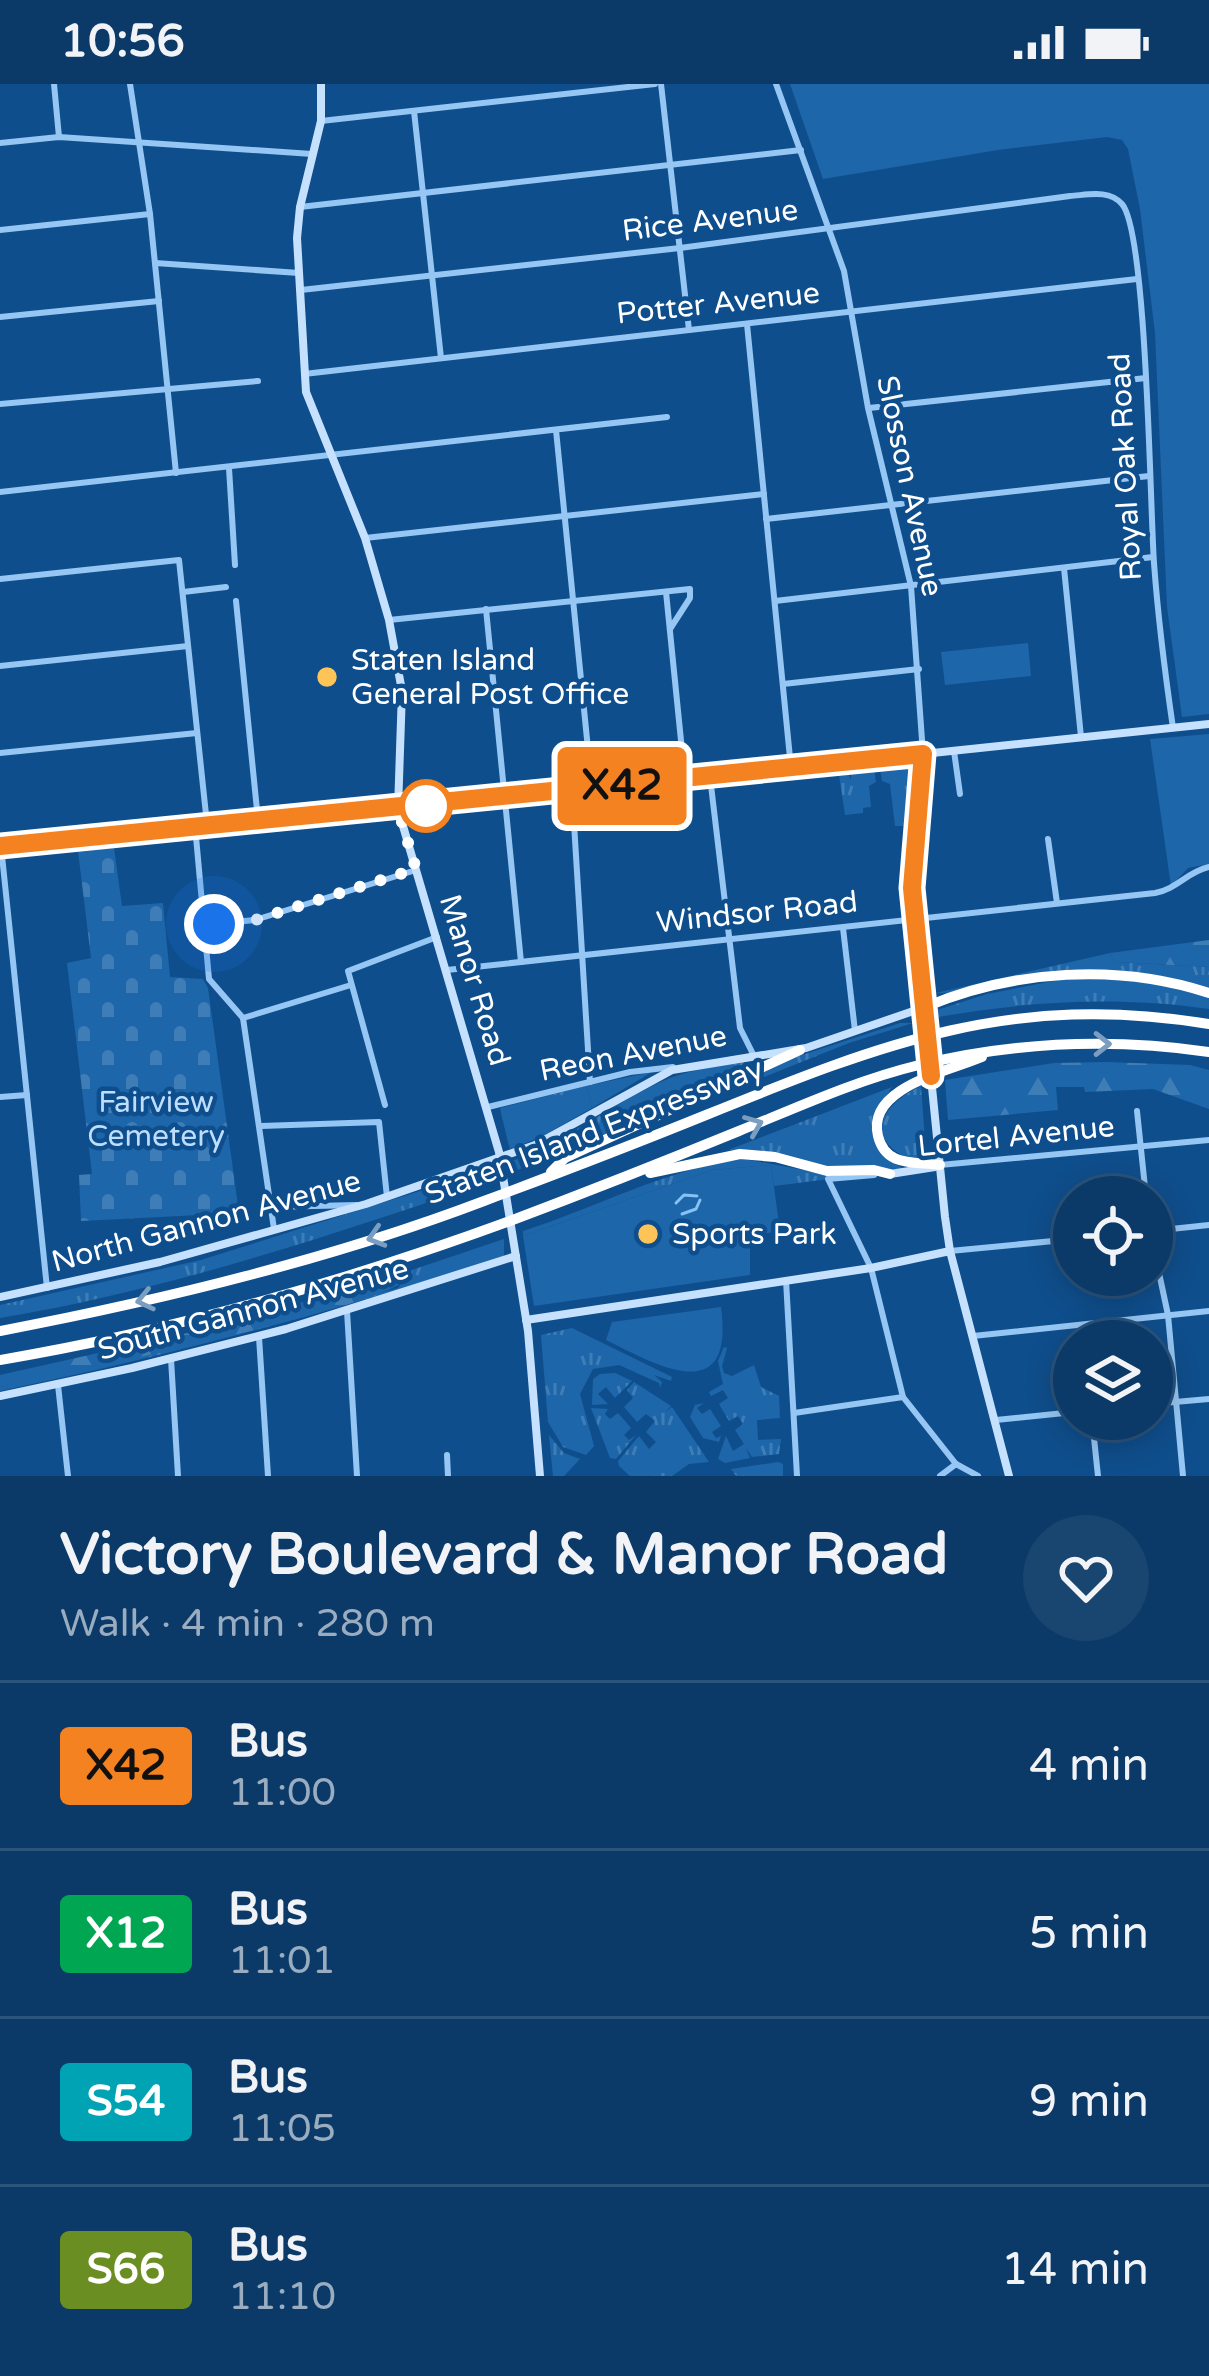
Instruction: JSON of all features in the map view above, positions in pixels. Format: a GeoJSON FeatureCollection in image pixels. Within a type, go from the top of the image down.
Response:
{"type":"FeatureCollection","features":[{"type":"Feature","properties":{"kind":"highway"},"geometry":{"type":"LineString","coordinates":[[925,1007],[988,987],[1073,974],[1153,979],[1209,993]]}},
{"type":"Feature","properties":{"kind":"highway","name":"Staten Island Expressway"},"geometry":{"type":"LineString","coordinates":[[0,1331],[259,1271],[487,1200],[842,1060],[905,1040],[1019,1018],[1088,1014],[1209,1024]]}},
{"type":"Feature","properties":{"kind":"highway"},"geometry":{"type":"LineString","coordinates":[[940,1165],[900,1162],[886,1152],[877,1128],[882,1108],[911,1085],[952,1064],[995,1051],[1100,1044],[1209,1052]]}},
{"type":"Feature","properties":{"kind":"highway"},"geometry":{"type":"LineString","coordinates":[[544,1178],[565,1158],[800,1050]]}},
{"type":"Feature","properties":{"kind":"highway","name":"Staten Island Expressway"},"geometry":{"type":"LineString","coordinates":[[0,1360],[217,1312],[355,1273],[529,1214],[827,1095],[908,1068],[952,1064]]}},
{"type":"Feature","properties":{"kind":"highway"},"geometry":{"type":"LineString","coordinates":[[606,1184],[731,1154],[766,1156],[834,1172],[868,1169],[890,1174]]}},
{"type":"Feature","properties":{"kind":"street"},"geometry":{"type":"LineString","coordinates":[[54,84],[59,136]]}},
{"type":"Feature","properties":{"kind":"street"},"geometry":{"type":"LineString","coordinates":[[130,84],[155,263],[176,473]]}},
{"type":"Feature","properties":{"kind":"street","name":"Manor Road"},"geometry":{"type":"LineString","coordinates":[[321,84],[321,121],[300,207],[299,291],[306,392],[365,538],[389,620],[402,692],[398,809],[500,1158],[526,1320],[540,1476]]}},
{"type":"Feature","properties":{"kind":"street"},"geometry":{"type":"LineString","coordinates":[[321,121],[658,84],[689,330]]}},
{"type":"Feature","properties":{"kind":"street","name":"Slosson Avenue"},"geometry":{"type":"LineString","coordinates":[[776,84],[844,271],[868,408],[911,586],[923,754],[913,869],[915,918],[940,1165],[950,1251],[1005,1475]]}},
{"type":"Feature","properties":{"kind":"street"},"geometry":{"type":"LineString","coordinates":[[414,111],[441,358]]}},
{"type":"Feature","properties":{"kind":"street"},"geometry":{"type":"LineString","coordinates":[[0,142],[59,136],[312,154]]}},
{"type":"Feature","properties":{"kind":"street"},"geometry":{"type":"LineString","coordinates":[[300,207],[801,150]]}},
{"type":"Feature","properties":{"kind":"street","name":"Rice Avenue"},"geometry":{"type":"LineString","coordinates":[[299,291],[1096,194],[1122,204]]}},
{"type":"Feature","properties":{"kind":"street","name":"Royal Oak Road"},"geometry":{"type":"LineString","coordinates":[[1122,204],[1128,214],[1137,279],[1154,557],[1173,728]]}},
{"type":"Feature","properties":{"kind":"street"},"geometry":{"type":"LineString","coordinates":[[0,230],[149,214]]}},
{"type":"Feature","properties":{"kind":"street"},"geometry":{"type":"LineString","coordinates":[[155,263],[299,273]]}},
{"type":"Feature","properties":{"kind":"street","name":"Potter Avenue"},"geometry":{"type":"LineString","coordinates":[[304,374],[1137,279]]}},
{"type":"Feature","properties":{"kind":"street"},"geometry":{"type":"LineString","coordinates":[[0,317],[159,301]]}},
{"type":"Feature","properties":{"kind":"street"},"geometry":{"type":"LineString","coordinates":[[747,324],[791,768]]}},
{"type":"Feature","properties":{"kind":"street"},"geometry":{"type":"LineString","coordinates":[[868,408],[1146,378]]}},
{"type":"Feature","properties":{"kind":"street"},"geometry":{"type":"LineString","coordinates":[[0,404],[258,381]]}},
{"type":"Feature","properties":{"kind":"street"},"geometry":{"type":"LineString","coordinates":[[0,491],[667,417]]}},
{"type":"Feature","properties":{"kind":"street"},"geometry":{"type":"LineString","coordinates":[[556,430],[592,789]]}},
{"type":"Feature","properties":{"kind":"street"},"geometry":{"type":"LineString","coordinates":[[229,468],[235,566]]}},
{"type":"Feature","properties":{"kind":"street"},"geometry":{"type":"LineString","coordinates":[[766,519],[1149,476]]}},
{"type":"Feature","properties":{"kind":"street"},"geometry":{"type":"LineString","coordinates":[[365,538],[764,494]]}},
{"type":"Feature","properties":{"kind":"street"},"geometry":{"type":"LineString","coordinates":[[775,601],[1154,557]]}},
{"type":"Feature","properties":{"kind":"street"},"geometry":{"type":"LineString","coordinates":[[0,579],[179,560],[207,824]]}},
{"type":"Feature","properties":{"kind":"street"},"geometry":{"type":"LineString","coordinates":[[1064,568],[1082,738]]}},
{"type":"Feature","properties":{"kind":"street"},"geometry":{"type":"LineString","coordinates":[[183,592],[226,587]]}},
{"type":"Feature","properties":{"kind":"street"},"geometry":{"type":"LineString","coordinates":[[666,590],[685,780]]}},
{"type":"Feature","properties":{"kind":"street"},"geometry":{"type":"LineString","coordinates":[[389,620],[692,590],[670,629]]}},
{"type":"Feature","properties":{"kind":"street"},"geometry":{"type":"LineString","coordinates":[[236,601],[258,820]]}},
{"type":"Feature","properties":{"kind":"street"},"geometry":{"type":"LineString","coordinates":[[486,609],[521,962]]}},
{"type":"Feature","properties":{"kind":"street"},"geometry":{"type":"LineString","coordinates":[[0,666],[188,646]]}},
{"type":"Feature","properties":{"kind":"street"},"geometry":{"type":"LineString","coordinates":[[783,684],[919,669]]}},
{"type":"Feature","properties":{"kind":"street"},"geometry":{"type":"LineString","coordinates":[[47,1288],[0,846],[1209,724]]}},
{"type":"Feature","properties":{"kind":"street"},"geometry":{"type":"LineString","coordinates":[[0,753],[197,733]]}},
{"type":"Feature","properties":{"kind":"street"},"geometry":{"type":"LineString","coordinates":[[954,751],[959,794]]}},
{"type":"Feature","properties":{"kind":"street"},"geometry":{"type":"LineString","coordinates":[[710,777],[740,1028],[754,1056]]}},
{"type":"Feature","properties":{"kind":"street"},"geometry":{"type":"LineString","coordinates":[[572,791],[590,1082]]}},
{"type":"Feature","properties":{"kind":"street"},"geometry":{"type":"LineString","coordinates":[[195,825],[209,979],[244,1018],[274,1232]]}},
{"type":"Feature","properties":{"kind":"street"},"geometry":{"type":"LineString","coordinates":[[1048,839],[1057,904]]}},
{"type":"Feature","properties":{"kind":"street","name":"Windsor Road"},"geometry":{"type":"LineString","coordinates":[[447,970],[1169,891],[1194,871],[1209,867]]}},
{"type":"Feature","properties":{"kind":"street"},"geometry":{"type":"LineString","coordinates":[[204,925],[255,920],[416,869]]}},
{"type":"Feature","properties":{"kind":"street"},"geometry":{"type":"LineString","coordinates":[[843,928],[856,1032]]}},
{"type":"Feature","properties":{"kind":"street"},"geometry":{"type":"LineString","coordinates":[[386,1105],[348,971],[437,937]]}},
{"type":"Feature","properties":{"kind":"street"},"geometry":{"type":"LineString","coordinates":[[244,1018],[352,985]]}},
{"type":"Feature","properties":{"kind":"street","name":"Reon Avenue"},"geometry":{"type":"LineString","coordinates":[[488,1107],[650,1068],[800,1050],[925,1007]]}},
{"type":"Feature","properties":{"kind":"street","name":"North Gannon Avenue"},"geometry":{"type":"LineString","coordinates":[[0,1297],[274,1232],[387,1197],[542,1142],[651,1079],[683,1066]]}},
{"type":"Feature","properties":{"kind":"street"},"geometry":{"type":"LineString","coordinates":[[0,1097],[27,1095]]}},
{"type":"Feature","properties":{"kind":"street"},"geometry":{"type":"LineString","coordinates":[[1137,1111],[1144,1176]]}},
{"type":"Feature","properties":{"kind":"street"},"geometry":{"type":"LineString","coordinates":[[260,1126],[379,1123],[387,1197]]}},
{"type":"Feature","properties":{"kind":"street","name":"Lortel Avenue"},"geometry":{"type":"LineString","coordinates":[[871,1268],[828,1179],[1209,1140]]}},
{"type":"Feature","properties":{"kind":"street"},"geometry":{"type":"LineString","coordinates":[[271,1207],[366,1204]]}},
{"type":"Feature","properties":{"kind":"street"},"geometry":{"type":"LineString","coordinates":[[1173,1232],[1209,1226]]}},
{"type":"Feature","properties":{"kind":"street"},"geometry":{"type":"LineString","coordinates":[[526,1320],[871,1268],[950,1251],[1053,1241]]}},
{"type":"Feature","properties":{"kind":"street","name":"South Gannon Avenue"},"geometry":{"type":"LineString","coordinates":[[0,1396],[259,1336],[516,1256]]}},
{"type":"Feature","properties":{"kind":"street"},"geometry":{"type":"LineString","coordinates":[[871,1268],[903,1397],[956,1464],[978,1476]]}},
{"type":"Feature","properties":{"kind":"street"},"geometry":{"type":"LineString","coordinates":[[786,1280],[797,1476]]}},
{"type":"Feature","properties":{"kind":"street"},"geometry":{"type":"LineString","coordinates":[[1164,1296],[1183,1476]]}},
{"type":"Feature","properties":{"kind":"street"},"geometry":{"type":"LineString","coordinates":[[347,1311],[357,1476]]}},
{"type":"Feature","properties":{"kind":"street"},"geometry":{"type":"LineString","coordinates":[[973,1336],[1209,1311]]}},
{"type":"Feature","properties":{"kind":"street"},"geometry":{"type":"LineString","coordinates":[[259,1336],[268,1476]]}},
{"type":"Feature","properties":{"kind":"street"},"geometry":{"type":"LineString","coordinates":[[171,1359],[178,1476]]}},
{"type":"Feature","properties":{"kind":"street"},"geometry":{"type":"LineString","coordinates":[[58,1384],[68,1476]]}},
{"type":"Feature","properties":{"kind":"street"},"geometry":{"type":"LineString","coordinates":[[793,1413],[903,1397]]}},
{"type":"Feature","properties":{"kind":"street"},"geometry":{"type":"LineString","coordinates":[[1173,1402],[1209,1399]]}},
{"type":"Feature","properties":{"kind":"street"},"geometry":{"type":"LineString","coordinates":[[995,1420],[1053,1414]]}},
{"type":"Feature","properties":{"kind":"street"},"geometry":{"type":"LineString","coordinates":[[1094,1440],[1098,1476]]}},
{"type":"Feature","properties":{"kind":"street"},"geometry":{"type":"LineString","coordinates":[[446,1455],[448,1476]]}},
{"type":"Feature","properties":{"kind":"street"},"geometry":{"type":"LineString","coordinates":[[940,1476],[956,1464]]}},
{"type":"Feature","properties":{"kind":"green space"},"geometry":{"type":"Polygon","coordinates":[[[790,84],[1209,84],[1209,714],[1182,717],[1167,607],[1155,333],[1128,149],[1122,140],[1107,137],[823,179],[790,84]]]}},
{"type":"Feature","properties":{"kind":"green space"},"geometry":{"type":"Polygon","coordinates":[[[1028,643],[1031,676],[945,685],[941,652],[1028,643]]]}},
{"type":"Feature","properties":{"kind":"green space"},"geometry":{"type":"Polygon","coordinates":[[[1209,734],[1209,864],[1188,868],[1171,886],[1150,739],[1209,734]]]}},
{"type":"Feature","properties":{"kind":"green space"},"geometry":{"type":"Polygon","coordinates":[[[911,766],[905,826],[895,826],[890,784],[882,781],[880,769],[911,766]]]}},
{"type":"Feature","properties":{"kind":"green space"},"geometry":{"type":"Polygon","coordinates":[[[874,769],[876,782],[869,786],[871,807],[845,815],[839,775],[845,776],[839,773],[848,772],[851,780],[851,772],[874,769]]]}},
{"type":"Feature","properties":{"kind":"green space","name":"Fairview Cemetery"},"geometry":{"type":"Polygon","coordinates":[[[114,848],[122,906],[163,903],[170,977],[203,979],[208,988],[239,1213],[81,1221],[79,1175],[92,1174],[67,963],[91,958],[78,851],[114,848]]]}},
{"type":"Feature","properties":{"kind":"green space"},"geometry":{"type":"Polygon","coordinates":[[[1209,940],[1209,967],[1115,962],[1110,953],[1209,940]]]}},
{"type":"Feature","properties":{"kind":"green space"},"geometry":{"type":"Polygon","coordinates":[[[1110,953],[1115,962],[1209,967],[1209,989],[1130,971],[1077,969],[936,993],[1110,953]]]}},
{"type":"Feature","properties":{"kind":"green space"},"geometry":{"type":"Polygon","coordinates":[[[1069,978],[1147,982],[1209,997],[1209,1009],[1073,1002],[938,1017],[937,1010],[987,994],[1069,978]]]}},
{"type":"Feature","properties":{"kind":"green space"},"geometry":{"type":"Polygon","coordinates":[[[900,1023],[913,1023],[849,1043],[671,1114],[793,1058],[900,1023]]]}},
{"type":"Feature","properties":{"kind":"green space"},"geometry":{"type":"Polygon","coordinates":[[[744,1062],[746,1067],[630,1123],[513,1172],[512,1161],[650,1087],[688,1072],[744,1062]]]}},
{"type":"Feature","properties":{"kind":"green space"},"geometry":{"type":"Polygon","coordinates":[[[1054,1063],[1209,1070],[1209,1109],[1153,1089],[1085,1092],[1084,1087],[1056,1087],[1058,1110],[948,1120],[945,1080],[1054,1063]]]}},
{"type":"Feature","properties":{"kind":"green space"},"geometry":{"type":"Polygon","coordinates":[[[652,1072],[592,1108],[586,1086],[652,1072]]]}},
{"type":"Feature","properties":{"kind":"green space"},"geometry":{"type":"Polygon","coordinates":[[[586,1086],[592,1108],[510,1149],[500,1108],[586,1086]]]}},
{"type":"Feature","properties":{"kind":"green space"},"geometry":{"type":"Polygon","coordinates":[[[921,1086],[926,1154],[911,1160],[886,1142],[883,1122],[896,1102],[921,1086]]]}},
{"type":"Feature","properties":{"kind":"green space"},"geometry":{"type":"Polygon","coordinates":[[[892,1087],[874,1132],[881,1152],[905,1169],[826,1168],[748,1150],[728,1150],[892,1087]]]}},
{"type":"Feature","properties":{"kind":"green space"},"geometry":{"type":"Polygon","coordinates":[[[582,1091],[588,1107],[540,1135],[509,1146],[501,1113],[582,1091]]]}},
{"type":"Feature","properties":{"kind":"green space"},"geometry":{"type":"Polygon","coordinates":[[[744,1159],[831,1175],[869,1174],[774,1186],[771,1165],[712,1170],[523,1236],[523,1231],[660,1180],[744,1159]]]}},
{"type":"Feature","properties":{"kind":"green space","name":"Sports Park"},"geometry":{"type":"Polygon","coordinates":[[[771,1165],[780,1231],[750,1236],[750,1275],[534,1306],[523,1236],[712,1170],[771,1165]]]}},
{"type":"Feature","properties":{"kind":"green space"},"geometry":{"type":"Polygon","coordinates":[[[490,1169],[494,1180],[311,1240],[188,1277],[0,1318],[0,1305],[201,1260],[490,1169]]]}},
{"type":"Feature","properties":{"kind":"green space"},"geometry":{"type":"Polygon","coordinates":[[[504,1239],[504,1256],[379,1295],[191,1347],[0,1391],[0,1387],[234,1334],[398,1288],[403,1281],[397,1275],[504,1239]]]}},
{"type":"Feature","properties":{"kind":"green space"},"geometry":{"type":"Polygon","coordinates":[[[397,1275],[403,1281],[340,1307],[0,1387],[0,1375],[223,1325],[397,1275]]]}},
{"type":"Feature","properties":{"kind":"green space"},"geometry":{"type":"Polygon","coordinates":[[[721,1307],[722,1339],[716,1359],[704,1369],[668,1368],[606,1340],[612,1322],[721,1307]]]}},
{"type":"Feature","properties":{"kind":"green space"},"geometry":{"type":"Polygon","coordinates":[[[572,1328],[672,1377],[671,1381],[654,1375],[662,1382],[660,1388],[659,1383],[619,1365],[593,1369],[580,1394],[594,1446],[586,1455],[563,1447],[548,1422],[541,1335],[572,1328]]]}},
{"type":"Feature","properties":{"kind":"green space"},"geometry":{"type":"Polygon","coordinates":[[[724,1347],[724,1373],[732,1376],[754,1365],[761,1387],[779,1396],[780,1418],[757,1420],[758,1440],[781,1439],[779,1454],[752,1457],[746,1448],[750,1458],[725,1463],[718,1459],[726,1436],[733,1451],[744,1444],[735,1430],[743,1424],[738,1416],[729,1421],[719,1404],[728,1398],[723,1390],[711,1396],[709,1392],[723,1384],[718,1361],[724,1347]]]}},
{"type":"Feature","properties":{"kind":"green space"},"geometry":{"type":"Polygon","coordinates":[[[615,1373],[632,1381],[615,1398],[606,1387],[598,1394],[608,1404],[592,1405],[593,1379],[615,1373]]]}},
{"type":"Feature","properties":{"kind":"green space"},"geometry":{"type":"Polygon","coordinates":[[[634,1382],[671,1406],[665,1412],[672,1407],[709,1462],[689,1464],[672,1476],[630,1476],[619,1466],[618,1461],[639,1436],[649,1449],[656,1442],[646,1432],[655,1421],[646,1414],[637,1422],[624,1407],[633,1398],[627,1390],[634,1382]]]}},
{"type":"Feature","properties":{"kind":"green space"},"geometry":{"type":"Polygon","coordinates":[[[704,1403],[697,1408],[702,1414],[710,1409],[721,1426],[712,1432],[716,1438],[721,1436],[719,1442],[703,1438],[690,1417],[695,1405],[704,1403]]]}},
{"type":"Feature","properties":{"kind":"green space"},"geometry":{"type":"Polygon","coordinates":[[[591,1408],[608,1409],[605,1414],[610,1419],[618,1413],[631,1428],[624,1435],[629,1440],[636,1435],[616,1459],[610,1458],[591,1408]]]}},
{"type":"Feature","properties":{"kind":"green space"},"geometry":{"type":"Polygon","coordinates":[[[549,1435],[564,1453],[580,1459],[564,1476],[553,1476],[549,1435]]]}},
{"type":"Feature","properties":{"kind":"green space"},"geometry":{"type":"Polygon","coordinates":[[[783,1464],[783,1476],[736,1476],[731,1469],[783,1464]]]}},
{"type":"Feature","properties":{"kind":"waterway"},"geometry":{"type":"LineString","coordinates":[[676,1203],[684,1195],[697,1196]]}},
{"type":"Feature","properties":{"kind":"waterway"},"geometry":{"type":"LineString","coordinates":[[682,1214],[696,1209],[700,1200]]}},
{"type":"Feature","properties":{"kind":"bus line","name":"X42"},"geometry":{"type":"LineString","coordinates":[[0,846],[923,754],[912,888],[931,1076]]}},
{"type":"Feature","properties":{"kind":"place","name":"Staten Island General Post Office"},"geometry":{"type":"Point","coordinates":[327,677]}},
{"type":"Feature","properties":{"kind":"place","name":"Sports Park"},"geometry":{"type":"Point","coordinates":[648,1234]}},
{"type":"Feature","properties":{"kind":"route"},"geometry":{"type":"LineString","coordinates":[[214,924],[255,920],[416,869],[398,809],[426,806]]}}]}
